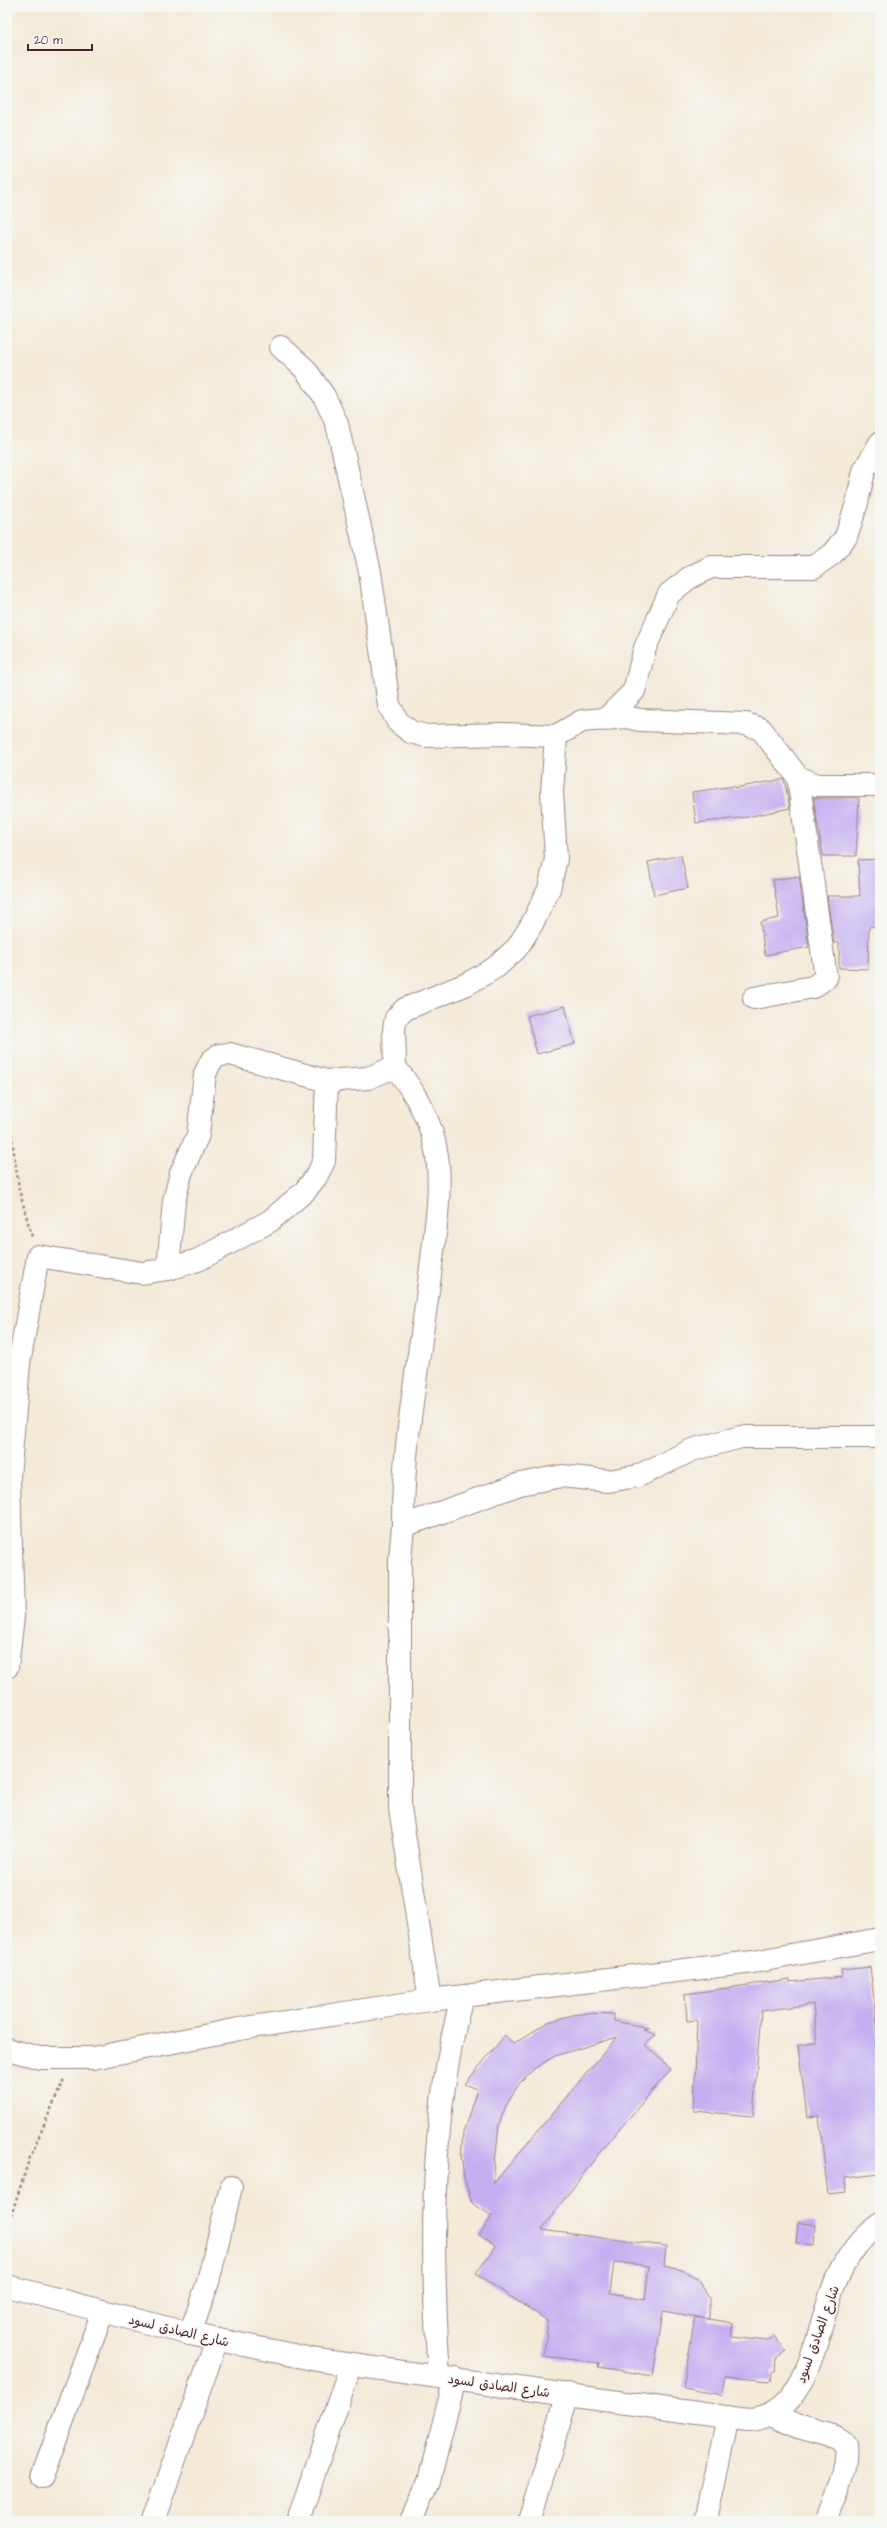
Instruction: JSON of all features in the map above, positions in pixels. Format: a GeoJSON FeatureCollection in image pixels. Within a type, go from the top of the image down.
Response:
{"type":"FeatureCollection","features":[{"type":"Feature","properties":{"kind":"street"},"geometry":{"type":"LineString","coordinates":[[280,347],[305,369],[320,391],[337,424],[370,572],[390,705],[398,722],[411,732],[426,736],[504,734],[556,736],[582,721],[626,717],[640,720],[746,724],[762,729],[798,778],[826,978],[813,987],[754,998]]}},
{"type":"Feature","properties":{"kind":"street"},"geometry":{"type":"LineString","coordinates":[[605,720],[634,691],[644,648],[669,594],[689,578],[711,567],[814,567],[832,554],[846,537],[857,503],[864,472],[880,443]]}},
{"type":"Feature","properties":{"kind":"street"},"geometry":{"type":"LineString","coordinates":[[430,2000],[400,1808],[400,1559],[403,1526],[404,1478],[430,1280],[438,1188],[437,1156],[429,1124],[420,1103],[394,1067],[394,1029],[396,1018],[404,1009],[467,984],[496,967],[517,948],[532,924],[549,889],[556,859],[552,792],[556,736]]}},
{"type":"Feature","properties":{"kind":"street"},"geometry":{"type":"LineString","coordinates":[[798,778],[818,786],[880,786]]}},
{"type":"Feature","properties":{"kind":"street"},"geometry":{"type":"LineString","coordinates":[[168,1269],[174,1201],[181,1174],[198,1135],[204,1074],[211,1061],[219,1055],[230,1054],[327,1081],[368,1078],[394,1067]]}},
{"type":"Feature","properties":{"kind":"street"},"geometry":{"type":"LineString","coordinates":[[7,1667],[13,1617],[8,1532],[11,1417],[38,1256],[142,1273],[168,1269],[198,1260],[263,1225],[288,1208],[305,1191],[316,1176],[324,1161],[327,1081]]}},
{"type":"Feature","properties":{"kind":"street"},"geometry":{"type":"LineString","coordinates":[[403,1526],[520,1484],[562,1476],[608,1481],[638,1476],[692,1450],[741,1437],[880,1437]]}},
{"type":"Feature","properties":{"kind":"street"},"geometry":{"type":"LineString","coordinates":[[7,2049],[40,2058],[93,2058],[239,2029],[430,2000],[752,1962],[880,1939]]}},
{"type":"Feature","properties":{"kind":"street"},"geometry":{"type":"LineString","coordinates":[[411,2521],[429,2481],[447,2377],[434,2292],[435,2184],[442,2089],[452,2035],[462,1997]]}},
{"type":"Feature","properties":{"kind":"street"},"geometry":{"type":"LineString","coordinates":[[190,2334],[208,2282],[231,2187]]}},
{"type":"Feature","properties":{"kind":"street","name":"شارع الصادق لسود"},"geometry":{"type":"LineString","coordinates":[[7,2286],[190,2334],[317,2360],[728,2417],[762,2419],[772,2416],[789,2399],[802,2382],[836,2280],[846,2260],[863,2236],[880,2224]]}},
{"type":"Feature","properties":{"kind":"street"},"geometry":{"type":"LineString","coordinates":[[42,2477],[103,2311]]}},
{"type":"Feature","properties":{"kind":"street"},"geometry":{"type":"LineString","coordinates":[[153,2521],[217,2340]]}},
{"type":"Feature","properties":{"kind":"street"},"geometry":{"type":"LineString","coordinates":[[298,2521],[351,2365]]}},
{"type":"Feature","properties":{"kind":"street"},"geometry":{"type":"LineString","coordinates":[[529,2521],[568,2394]]}},
{"type":"Feature","properties":{"kind":"street"},"geometry":{"type":"LineString","coordinates":[[772,2416],[798,2427],[837,2438],[845,2444],[847,2459],[844,2472],[825,2521]]}},
{"type":"Feature","properties":{"kind":"street"},"geometry":{"type":"LineString","coordinates":[[706,2521],[728,2417]]}},
{"type":"Feature","properties":{"kind":"path"},"geometry":{"type":"LineString","coordinates":[[7,1104],[19,1189],[38,1256]]}},
{"type":"Feature","properties":{"kind":"path"},"geometry":{"type":"LineString","coordinates":[[7,2228],[30,2157],[73,2059]]}},
{"type":"Feature","properties":{"kind":"building"},"geometry":{"type":"Polygon","coordinates":[[[784,779],[790,808],[747,817],[696,823],[692,792],[735,786],[735,788],[784,779]]]}},
{"type":"Feature","properties":{"kind":"building"},"geometry":{"type":"Polygon","coordinates":[[[813,798],[859,798],[856,856],[823,856],[813,798]]]}},
{"type":"Feature","properties":{"kind":"building"},"geometry":{"type":"Polygon","coordinates":[[[681,855],[688,888],[654,895],[648,862],[681,855]]]}},
{"type":"Feature","properties":{"kind":"building"},"geometry":{"type":"Polygon","coordinates":[[[880,859],[880,925],[869,927],[868,969],[839,968],[839,942],[834,943],[827,896],[860,896],[858,860],[880,859]]]}},
{"type":"Feature","properties":{"kind":"building"},"geometry":{"type":"Polygon","coordinates":[[[799,876],[809,947],[765,955],[760,922],[779,918],[773,880],[799,876]]]}},
{"type":"Feature","properties":{"kind":"building"},"geometry":{"type":"Polygon","coordinates":[[[565,1006],[575,1044],[537,1054],[527,1016],[565,1006]]]}},
{"type":"Feature","properties":{"kind":"building"},"geometry":{"type":"Polygon","coordinates":[[[870,1967],[880,2049],[880,2174],[845,2178],[846,2193],[828,2195],[819,2116],[807,2117],[798,2045],[817,2043],[813,2004],[761,2011],[753,2116],[694,2111],[697,2020],[687,2021],[685,1994],[790,1979],[790,1982],[842,1977],[841,1970],[870,1967]]]}},
{"type":"Feature","properties":{"kind":"building"},"geometry":{"type":"Polygon","coordinates":[[[588,2013],[614,2014],[614,2021],[650,2028],[643,2030],[656,2035],[645,2045],[671,2069],[600,2152],[541,2230],[666,2246],[664,2266],[682,2270],[699,2279],[709,2299],[709,2319],[663,2311],[653,2376],[598,2367],[599,2363],[544,2356],[548,2321],[476,2274],[495,2246],[479,2235],[492,2216],[472,2203],[464,2178],[461,2155],[463,2133],[477,2089],[465,2084],[505,2035],[513,2044],[548,2022],[572,2015],[588,2013]],[[617,2037],[555,2056],[535,2068],[519,2084],[507,2103],[499,2124],[493,2184],[617,2037]],[[614,2262],[610,2294],[645,2300],[649,2266],[614,2262]]]}},
{"type":"Feature","properties":{"kind":"building"},"geometry":{"type":"Polygon","coordinates":[[[798,2223],[816,2224],[814,2245],[796,2244],[798,2223]]]}},
{"type":"Feature","properties":{"kind":"building"},"geometry":{"type":"Polygon","coordinates":[[[695,2317],[734,2323],[732,2337],[767,2341],[774,2336],[786,2352],[776,2359],[775,2371],[772,2371],[771,2381],[725,2377],[722,2395],[683,2388],[695,2317]]]}}]}
